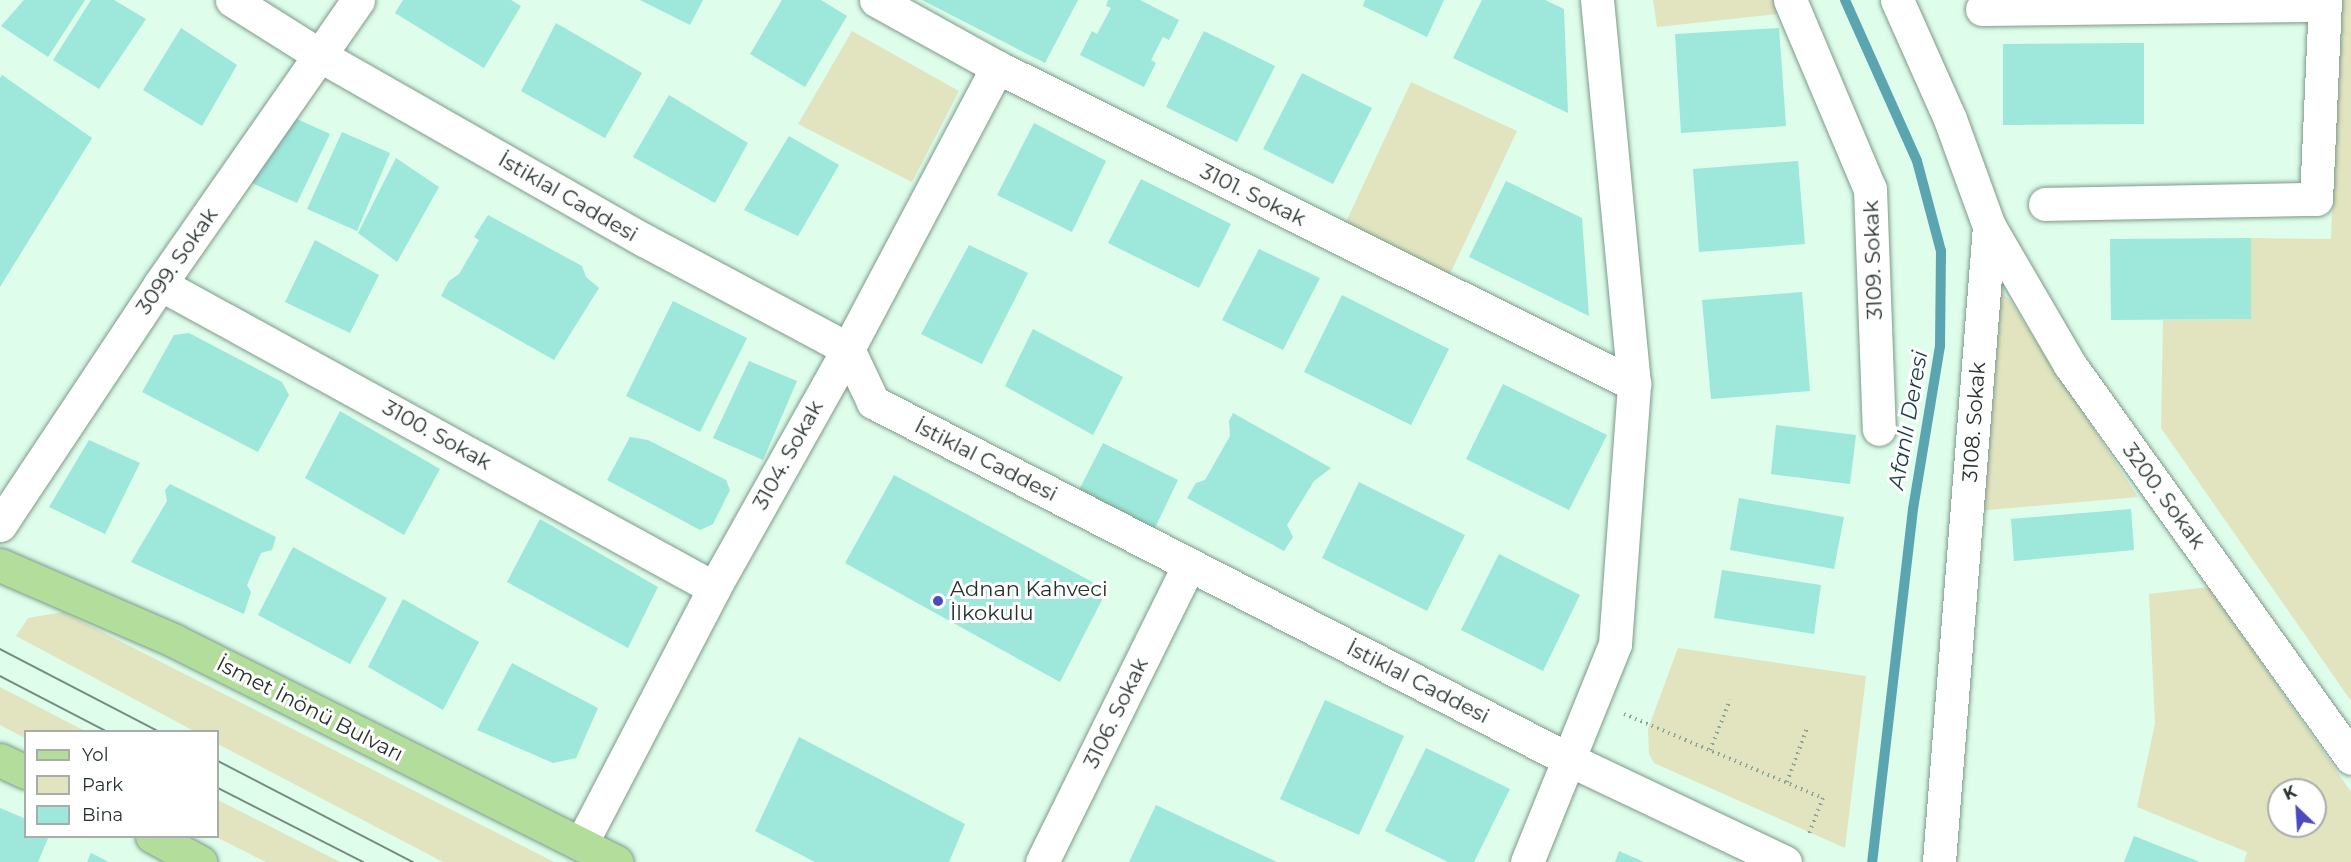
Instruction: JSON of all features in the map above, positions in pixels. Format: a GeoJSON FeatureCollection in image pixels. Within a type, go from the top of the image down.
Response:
{"type":"FeatureCollection","features":[{"type":"Feature","properties":{"kind":"main road","name":"İsmet İnönü Bulvarı"},"geometry":{"type":"LineString","coordinates":[[0,565],[173,640],[616,862]]}},
{"type":"Feature","properties":{"kind":"main road"},"geometry":{"type":"LineString","coordinates":[[0,760],[24,771]]}},
{"type":"Feature","properties":{"kind":"main road"},"geometry":{"type":"LineString","coordinates":[[154,838],[200,862]]}},
{"type":"Feature","properties":{"kind":"street","name":"İstiklal Caddesi"},"geometry":{"type":"LineString","coordinates":[[232,0],[321,56],[644,240],[848,349],[873,402],[1570,760],[1795,852]]}},
{"type":"Feature","properties":{"kind":"street","name":"3099. Sokak"},"geometry":{"type":"LineString","coordinates":[[0,525],[160,284],[358,0]]}},
{"type":"Feature","properties":{"kind":"street","name":"3101. Sokak"},"geometry":{"type":"LineString","coordinates":[[876,0],[997,67],[1634,384]]}},
{"type":"Feature","properties":{"kind":"street"},"geometry":{"type":"LineString","coordinates":[[1527,862],[1615,644],[1634,384],[1597,0]]}},
{"type":"Feature","properties":{"kind":"street","name":"3109. Sokak"},"geometry":{"type":"LineString","coordinates":[[1790,0],[1870,189],[1879,429]]}},
{"type":"Feature","properties":{"kind":"street","name":"3108. Sokak"},"geometry":{"type":"LineString","coordinates":[[1897,0],[1950,118],[1989,226],[1940,862]]}},
{"type":"Feature","properties":{"kind":"street"},"geometry":{"type":"LineString","coordinates":[[1982,9],[2325,3],[2316,199],[2044,204]]}},
{"type":"Feature","properties":{"kind":"street","name":"3104. Sokak"},"geometry":{"type":"LineString","coordinates":[[581,844],[714,588],[848,349],[997,67]]}},
{"type":"Feature","properties":{"kind":"street","name":"3200. Sokak"},"geometry":{"type":"LineString","coordinates":[[1989,226],[2070,365],[2351,758]]}},
{"type":"Feature","properties":{"kind":"street","name":"3100. Sokak"},"geometry":{"type":"LineString","coordinates":[[160,284],[714,588]]}},
{"type":"Feature","properties":{"kind":"street","name":"3106. Sokak"},"geometry":{"type":"LineString","coordinates":[[1042,862],[1189,564]]}},
{"type":"Feature","properties":{"kind":"path"},"geometry":{"type":"LineString","coordinates":[[1710,750],[1730,700]]}},
{"type":"Feature","properties":{"kind":"path"},"geometry":{"type":"LineString","coordinates":[[1593,701],[1823,798],[1795,852]]}},
{"type":"Feature","properties":{"kind":"path"},"geometry":{"type":"LineString","coordinates":[[1787,782],[1808,728]]}},
{"type":"Feature","properties":{"kind":"green space"},"geometry":{"type":"Polygon","coordinates":[[[1653,0],[1779,0],[1786,13],[1657,27],[1653,0]]]}},
{"type":"Feature","properties":{"kind":"green space"},"geometry":{"type":"Polygon","coordinates":[[[2340,0],[2351,0],[2351,701],[2161,428],[2163,320],[2251,319],[2251,238],[2331,239],[2340,0]]]}},
{"type":"Feature","properties":{"kind":"green space"},"geometry":{"type":"Polygon","coordinates":[[[852,31],[959,91],[912,182],[798,124],[852,31]]]}},
{"type":"Feature","properties":{"kind":"green space"},"geometry":{"type":"Polygon","coordinates":[[[1411,82],[1517,131],[1450,274],[1346,222],[1411,82]]]}},
{"type":"Feature","properties":{"kind":"green space"},"geometry":{"type":"Polygon","coordinates":[[[2001,293],[2009,299],[2138,497],[1976,511],[1993,296],[2001,293]]]}},
{"type":"Feature","properties":{"kind":"green space"},"geometry":{"type":"Polygon","coordinates":[[[2209,587],[2351,792],[2351,862],[2244,862],[2247,852],[2137,807],[2155,724],[2149,594],[2209,587]]]}},
{"type":"Feature","properties":{"kind":"green space"},"geometry":{"type":"Polygon","coordinates":[[[63,612],[554,862],[443,862],[219,745],[219,730],[192,730],[16,636],[28,618],[63,612]]]}},
{"type":"Feature","properties":{"kind":"green space"},"geometry":{"type":"Polygon","coordinates":[[[1678,648],[1866,676],[1845,848],[1654,763],[1649,754],[1648,729],[1678,648]]]}},
{"type":"Feature","properties":{"kind":"green space"},"geometry":{"type":"Polygon","coordinates":[[[0,687],[83,730],[24,730],[24,737],[0,725],[0,687]]]}},
{"type":"Feature","properties":{"kind":"green space"},"geometry":{"type":"Polygon","coordinates":[[[219,801],[340,862],[266,862],[218,838],[219,801]]]}},
{"type":"Feature","properties":{"kind":"building"},"geometry":{"type":"Polygon","coordinates":[[[24,0],[85,0],[48,57],[1,26],[24,0]]]}},
{"type":"Feature","properties":{"kind":"building"},"geometry":{"type":"Polygon","coordinates":[[[91,0],[114,0],[146,19],[99,89],[53,60],[91,0]]]}},
{"type":"Feature","properties":{"kind":"building"},"geometry":{"type":"Polygon","coordinates":[[[403,0],[511,0],[521,6],[484,68],[395,13],[403,0]]]}},
{"type":"Feature","properties":{"kind":"building"},"geometry":{"type":"Polygon","coordinates":[[[640,0],[703,0],[690,25],[640,0]]]}},
{"type":"Feature","properties":{"kind":"building"},"geometry":{"type":"Polygon","coordinates":[[[782,0],[821,0],[847,16],[805,87],[750,54],[782,0]]]}},
{"type":"Feature","properties":{"kind":"building"},"geometry":{"type":"Polygon","coordinates":[[[922,0],[1078,0],[1045,63],[922,0]]]}},
{"type":"Feature","properties":{"kind":"building"},"geometry":{"type":"Polygon","coordinates":[[[1108,0],[1140,0],[1179,20],[1169,40],[1163,37],[1151,60],[1156,63],[1144,87],[1080,55],[1092,31],[1097,34],[1111,8],[1106,6],[1108,0]]]}},
{"type":"Feature","properties":{"kind":"building"},"geometry":{"type":"Polygon","coordinates":[[[1365,0],[1444,0],[1427,37],[1363,6],[1365,0]]]}},
{"type":"Feature","properties":{"kind":"building"},"geometry":{"type":"Polygon","coordinates":[[[1482,0],[1545,0],[1564,9],[1568,113],[1453,58],[1482,0]]]}},
{"type":"Feature","properties":{"kind":"building"},"geometry":{"type":"Polygon","coordinates":[[[556,23],[642,73],[605,138],[521,91],[556,23]]]}},
{"type":"Feature","properties":{"kind":"building"},"geometry":{"type":"Polygon","coordinates":[[[181,28],[237,65],[202,126],[143,90],[181,28]]]}},
{"type":"Feature","properties":{"kind":"building"},"geometry":{"type":"Polygon","coordinates":[[[1779,28],[1786,126],[1681,133],[1675,34],[1779,28]]]}},
{"type":"Feature","properties":{"kind":"building"},"geometry":{"type":"Polygon","coordinates":[[[1204,31],[1275,66],[1237,142],[1166,107],[1204,31]]]}},
{"type":"Feature","properties":{"kind":"building"},"geometry":{"type":"Polygon","coordinates":[[[2144,43],[2144,124],[2003,125],[2003,44],[2144,43]]]}},
{"type":"Feature","properties":{"kind":"building"},"geometry":{"type":"Polygon","coordinates":[[[1302,73],[1372,108],[1333,184],[1263,149],[1302,73]]]}},
{"type":"Feature","properties":{"kind":"building"},"geometry":{"type":"Polygon","coordinates":[[[2,75],[92,138],[0,287],[0,78],[2,75]]]}},
{"type":"Feature","properties":{"kind":"building"},"geometry":{"type":"Polygon","coordinates":[[[669,95],[748,143],[715,203],[633,157],[669,95]]]}},
{"type":"Feature","properties":{"kind":"building"},"geometry":{"type":"Polygon","coordinates":[[[286,114],[330,134],[297,203],[252,183],[286,114]]]}},
{"type":"Feature","properties":{"kind":"building"},"geometry":{"type":"Polygon","coordinates":[[[1034,123],[1106,161],[1072,232],[997,195],[1034,123]]]}},
{"type":"Feature","properties":{"kind":"building"},"geometry":{"type":"Polygon","coordinates":[[[342,132],[390,153],[357,231],[307,209],[342,132]]]}},
{"type":"Feature","properties":{"kind":"building"},"geometry":{"type":"Polygon","coordinates":[[[789,136],[839,165],[798,236],[744,210],[789,136]]]}},
{"type":"Feature","properties":{"kind":"building"},"geometry":{"type":"Polygon","coordinates":[[[396,158],[439,187],[397,262],[358,233],[396,158]]]}},
{"type":"Feature","properties":{"kind":"building"},"geometry":{"type":"Polygon","coordinates":[[[1798,161],[1805,244],[1699,252],[1693,169],[1798,161]]]}},
{"type":"Feature","properties":{"kind":"building"},"geometry":{"type":"Polygon","coordinates":[[[1141,179],[1231,224],[1199,288],[1108,243],[1141,179]]]}},
{"type":"Feature","properties":{"kind":"building"},"geometry":{"type":"Polygon","coordinates":[[[1506,181],[1582,218],[1589,316],[1469,257],[1506,181]]]}},
{"type":"Feature","properties":{"kind":"building"},"geometry":{"type":"Polygon","coordinates":[[[488,215],[582,266],[586,277],[599,288],[554,360],[441,296],[449,281],[459,274],[479,240],[474,237],[488,215]]]}},
{"type":"Feature","properties":{"kind":"building"},"geometry":{"type":"Polygon","coordinates":[[[2251,238],[2251,319],[2111,320],[2110,239],[2251,238]]]}},
{"type":"Feature","properties":{"kind":"building"},"geometry":{"type":"Polygon","coordinates":[[[315,240],[379,275],[350,333],[285,302],[315,240]]]}},
{"type":"Feature","properties":{"kind":"building"},"geometry":{"type":"Polygon","coordinates":[[[969,245],[1028,273],[982,364],[921,334],[969,245]]]}},
{"type":"Feature","properties":{"kind":"building"},"geometry":{"type":"Polygon","coordinates":[[[1259,249],[1320,278],[1283,350],[1222,320],[1259,249]]]}},
{"type":"Feature","properties":{"kind":"building"},"geometry":{"type":"Polygon","coordinates":[[[1802,292],[1810,391],[1711,399],[1702,300],[1802,292]]]}},
{"type":"Feature","properties":{"kind":"building"},"geometry":{"type":"Polygon","coordinates":[[[1342,295],[1449,349],[1411,425],[1304,372],[1342,295]]]}},
{"type":"Feature","properties":{"kind":"building"},"geometry":{"type":"Polygon","coordinates":[[[673,301],[747,338],[700,432],[626,396],[673,301]]]}},
{"type":"Feature","properties":{"kind":"building"},"geometry":{"type":"Polygon","coordinates":[[[1033,329],[1123,377],[1093,435],[1005,386],[1033,329]]]}},
{"type":"Feature","properties":{"kind":"building"},"geometry":{"type":"Polygon","coordinates":[[[189,333],[282,382],[289,395],[258,452],[142,392],[174,335],[189,333]]]}},
{"type":"Feature","properties":{"kind":"building"},"geometry":{"type":"Polygon","coordinates":[[[749,361],[797,381],[763,460],[713,438],[749,361]]]}},
{"type":"Feature","properties":{"kind":"building"},"geometry":{"type":"Polygon","coordinates":[[[1503,384],[1607,435],[1569,510],[1466,459],[1503,384]]]}},
{"type":"Feature","properties":{"kind":"building"},"geometry":{"type":"Polygon","coordinates":[[[340,411],[440,469],[404,535],[305,478],[340,411]]]}},
{"type":"Feature","properties":{"kind":"building"},"geometry":{"type":"Polygon","coordinates":[[[1233,413],[1331,468],[1314,481],[1287,525],[1293,537],[1284,551],[1187,498],[1196,483],[1205,480],[1230,436],[1229,421],[1233,413]]]}},
{"type":"Feature","properties":{"kind":"building"},"geometry":{"type":"Polygon","coordinates":[[[1776,425],[1856,435],[1850,484],[1771,474],[1776,425]]]}},
{"type":"Feature","properties":{"kind":"building"},"geometry":{"type":"Polygon","coordinates":[[[630,437],[648,440],[726,480],[730,490],[713,524],[700,530],[607,480],[630,437]]]}},
{"type":"Feature","properties":{"kind":"building"},"geometry":{"type":"Polygon","coordinates":[[[89,440],[140,463],[105,534],[49,507],[89,440]]]}},
{"type":"Feature","properties":{"kind":"building"},"geometry":{"type":"Polygon","coordinates":[[[1103,443],[1178,480],[1153,532],[1077,494],[1103,443]]]}},
{"type":"Feature","properties":{"kind":"building"},"geometry":{"type":"Polygon","coordinates":[[[894,475],[1107,590],[1060,682],[845,563],[894,475]]]}},
{"type":"Feature","properties":{"kind":"building"},"geometry":{"type":"Polygon","coordinates":[[[1359,482],[1465,535],[1427,611],[1322,558],[1359,482]]]}},
{"type":"Feature","properties":{"kind":"building"},"geometry":{"type":"Polygon","coordinates":[[[170,484],[276,537],[272,550],[261,553],[247,585],[251,592],[244,614],[131,562],[167,501],[165,490],[170,484]]]}},
{"type":"Feature","properties":{"kind":"building"},"geometry":{"type":"Polygon","coordinates":[[[1739,498],[1844,517],[1834,569],[1730,550],[1739,498]]]}},
{"type":"Feature","properties":{"kind":"building"},"geometry":{"type":"Polygon","coordinates":[[[2131,509],[2134,550],[2014,561],[2011,519],[2131,509]]]}},
{"type":"Feature","properties":{"kind":"building"},"geometry":{"type":"Polygon","coordinates":[[[540,519],[658,587],[628,648],[507,582],[540,519]]]}},
{"type":"Feature","properties":{"kind":"building"},"geometry":{"type":"Polygon","coordinates":[[[293,547],[387,598],[350,664],[258,615],[293,547]]]}},
{"type":"Feature","properties":{"kind":"building"},"geometry":{"type":"Polygon","coordinates":[[[1499,554],[1580,595],[1543,671],[1461,630],[1499,554]]]}},
{"type":"Feature","properties":{"kind":"building"},"geometry":{"type":"Polygon","coordinates":[[[1722,570],[1821,585],[1814,634],[1714,618],[1722,570]]]}},
{"type":"Feature","properties":{"kind":"building"},"geometry":{"type":"Polygon","coordinates":[[[403,599],[479,642],[443,710],[368,667],[403,599]]]}},
{"type":"Feature","properties":{"kind":"building"},"geometry":{"type":"Polygon","coordinates":[[[512,663],[598,708],[576,758],[553,763],[477,730],[512,663]]]}},
{"type":"Feature","properties":{"kind":"building"},"geometry":{"type":"Polygon","coordinates":[[[1325,700],[1404,736],[1359,835],[1280,799],[1325,700]]]}},
{"type":"Feature","properties":{"kind":"building"},"geometry":{"type":"Polygon","coordinates":[[[799,737],[965,824],[949,862],[815,862],[755,831],[799,737]]]}},
{"type":"Feature","properties":{"kind":"building"},"geometry":{"type":"Polygon","coordinates":[[[1426,748],[1510,789],[1474,862],[1448,862],[1385,831],[1426,748]]]}},
{"type":"Feature","properties":{"kind":"building"},"geometry":{"type":"Polygon","coordinates":[[[1156,805],[1277,862],[1129,862],[1156,805]]]}},
{"type":"Feature","properties":{"kind":"building"},"geometry":{"type":"Polygon","coordinates":[[[0,808],[24,818],[24,838],[48,838],[38,862],[0,862],[0,808]]]}},
{"type":"Feature","properties":{"kind":"building"},"geometry":{"type":"Polygon","coordinates":[[[2134,836],[2200,862],[2124,862],[2134,836]]]}},
{"type":"Feature","properties":{"kind":"building"},"geometry":{"type":"Polygon","coordinates":[[[1619,851],[1644,862],[1615,862],[1619,851]]]}},
{"type":"Feature","properties":{"kind":"building"},"geometry":{"type":"Polygon","coordinates":[[[91,853],[109,862],[87,862],[91,853]]]}},
{"type":"Feature","properties":{"kind":"waterway","name":"Afanlı Deresi"},"geometry":{"type":"LineString","coordinates":[[1845,0],[1917,161],[1941,251],[1940,346],[1913,509],[1872,862]]}},
{"type":"Feature","properties":{"kind":"tram line"},"geometry":{"type":"LineString","coordinates":[[0,649],[156,730]]}},
{"type":"Feature","properties":{"kind":"tram line"},"geometry":{"type":"LineString","coordinates":[[0,676],[104,730]]}},
{"type":"Feature","properties":{"kind":"tram line"},"geometry":{"type":"LineString","coordinates":[[219,762],[413,862]]}},
{"type":"Feature","properties":{"kind":"tram line"},"geometry":{"type":"LineString","coordinates":[[219,789],[363,862]]}},
{"type":"Feature","properties":{"kind":"place","name":"Adnan Kahveci İlkokulu"},"geometry":{"type":"Point","coordinates":[938,601]}}]}
